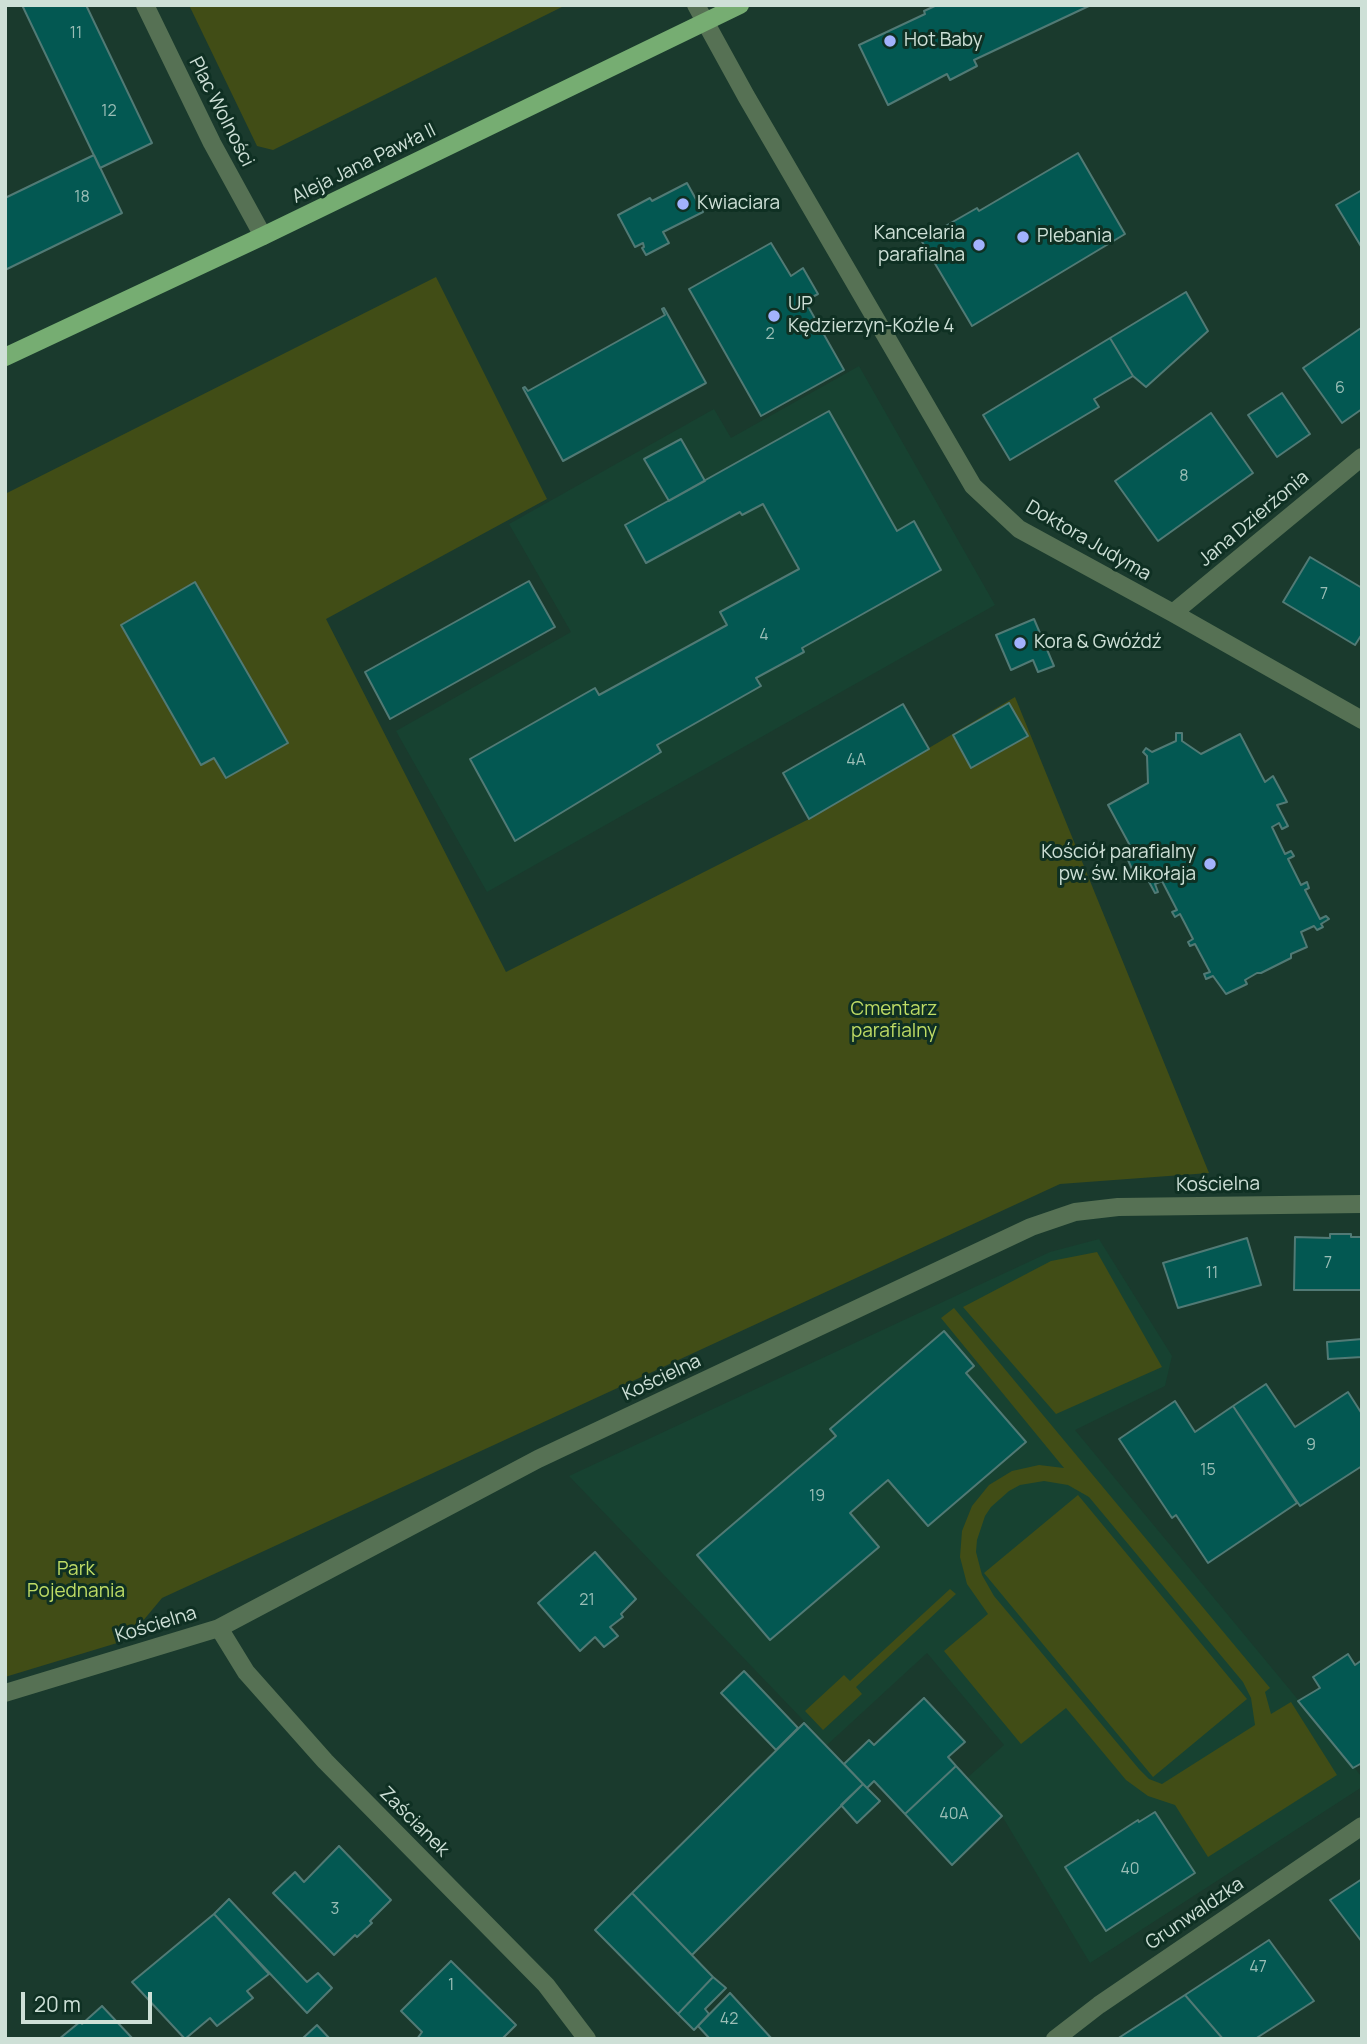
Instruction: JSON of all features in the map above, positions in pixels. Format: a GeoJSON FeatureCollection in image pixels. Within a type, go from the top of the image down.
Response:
{"type":"FeatureCollection","features":[{"type":"Feature","properties":{"kind":"main road","name":"Aleja Jana Pawła II"},"geometry":{"type":"LineString","coordinates":[[5,358],[740,5]]}},
{"type":"Feature","properties":{"kind":"street","name":"Plac Wolności"},"geometry":{"type":"LineString","coordinates":[[145,5],[212,143],[262,236]]}},
{"type":"Feature","properties":{"kind":"street"},"geometry":{"type":"LineString","coordinates":[[696,5],[707,22]]}},
{"type":"Feature","properties":{"kind":"street","name":"Doktora Judyma"},"geometry":{"type":"LineString","coordinates":[[707,22],[746,96],[973,486],[1019,529],[1362,720]]}},
{"type":"Feature","properties":{"kind":"street","name":"Jana Dzierżonia"},"geometry":{"type":"LineString","coordinates":[[1173,613],[1362,457]]}},
{"type":"Feature","properties":{"kind":"street","name":"Kościelna"},"geometry":{"type":"LineString","coordinates":[[5,1693],[219,1628],[538,1460],[1031,1227],[1075,1213],[1118,1207],[1362,1204]]}},
{"type":"Feature","properties":{"kind":"street","name":"Zaścianek"},"geometry":{"type":"LineString","coordinates":[[219,1628],[246,1672],[325,1761],[546,1985],[587,2039]]}},
{"type":"Feature","properties":{"kind":"street","name":"Grunwaldzka"},"geometry":{"type":"LineString","coordinates":[[1055,2039],[1099,2005],[1362,1826]]}},
{"type":"Feature","properties":{"kind":"shaded area"},"geometry":{"type":"Polygon","coordinates":[[[859,366],[995,605],[487,892],[396,731],[571,632],[509,524],[714,409],[731,438],[859,366]]]}},
{"type":"Feature","properties":{"kind":"shaded area"},"geometry":{"type":"Polygon","coordinates":[[[1099,1239],[1172,1356],[1165,1386],[1075,1430],[1362,1777],[1362,1787],[1090,1963],[1002,1816],[967,1778],[1004,1745],[927,1653],[827,1745],[569,1476],[1050,1252],[1099,1239]]]}},
{"type":"Feature","properties":{"kind":"green space"},"geometry":{"type":"Polygon","coordinates":[[[189,5],[566,5],[273,150],[257,146],[189,5]]]}},
{"type":"Feature","properties":{"kind":"green space"},"geometry":{"type":"Polygon","coordinates":[[[436,277],[547,499],[326,619],[506,972],[809,819],[1015,697],[1209,1173],[1060,1184],[162,1598],[127,1640],[5,1677],[5,494],[436,277]]]}},
{"type":"Feature","properties":{"kind":"green space"},"geometry":{"type":"Polygon","coordinates":[[[1097,1252],[1162,1367],[1056,1414],[963,1307],[1051,1261],[1097,1252]]]}},
{"type":"Feature","properties":{"kind":"green space"},"geometry":{"type":"Polygon","coordinates":[[[954,1308],[1270,1688],[1265,1692],[1271,1714],[1291,1702],[1337,1775],[1208,1857],[1175,1805],[1148,1796],[1126,1780],[1066,1708],[1021,1744],[944,1651],[988,1614],[967,1584],[960,1557],[962,1531],[972,1506],[989,1485],[1012,1471],[1039,1465],[1064,1468],[941,1318],[954,1308]],[[1044,1481],[1020,1485],[991,1507],[977,1540],[976,1552],[982,1575],[994,1596],[1139,1769],[1149,1779],[1162,1784],[1255,1725],[1251,1698],[1243,1682],[1089,1497],[1068,1485],[1044,1481]]]}},
{"type":"Feature","properties":{"kind":"green space"},"geometry":{"type":"Polygon","coordinates":[[[1078,1495],[1247,1699],[1153,1777],[984,1573],[1078,1495]]]}},
{"type":"Feature","properties":{"kind":"green space"},"geometry":{"type":"Polygon","coordinates":[[[950,1589],[956,1594],[856,1687],[862,1694],[823,1730],[805,1711],[844,1675],[850,1681],[950,1589]]]}},
{"type":"Feature","properties":{"kind":"building"},"geometry":{"type":"Polygon","coordinates":[[[22,5],[86,5],[152,143],[100,168],[22,5]]]}},
{"type":"Feature","properties":{"kind":"building"},"geometry":{"type":"Polygon","coordinates":[[[937,5],[1091,5],[974,60],[977,66],[950,80],[947,74],[888,105],[859,45],[925,14],[924,11],[937,5]]]}},
{"type":"Feature","properties":{"kind":"building","name":"Plebania"},"geometry":{"type":"Polygon","coordinates":[[[1078,153],[1125,234],[972,326],[921,240],[977,208],[979,211],[1078,153]]]}},
{"type":"Feature","properties":{"kind":"building"},"geometry":{"type":"Polygon","coordinates":[[[94,155],[122,213],[5,270],[5,198],[94,155]]]}},
{"type":"Feature","properties":{"kind":"building"},"geometry":{"type":"Polygon","coordinates":[[[687,183],[703,212],[663,232],[669,243],[646,255],[642,248],[643,243],[635,247],[618,215],[687,183]]]}},
{"type":"Feature","properties":{"kind":"building"},"geometry":{"type":"Polygon","coordinates":[[[1362,190],[1362,248],[1336,205],[1362,190]]]}},
{"type":"Feature","properties":{"kind":"building"},"geometry":{"type":"Polygon","coordinates":[[[771,243],[791,276],[803,268],[818,294],[805,301],[844,370],[761,416],[689,289],[771,243]]]}},
{"type":"Feature","properties":{"kind":"building"},"geometry":{"type":"Polygon","coordinates":[[[1186,292],[1208,331],[1146,387],[1133,376],[1110,338],[1186,292]]]}},
{"type":"Feature","properties":{"kind":"building"},"geometry":{"type":"Polygon","coordinates":[[[664,308],[706,383],[563,461],[523,388],[528,391],[665,315],[662,309],[664,308]]]}},
{"type":"Feature","properties":{"kind":"building"},"geometry":{"type":"Polygon","coordinates":[[[1361,328],[1362,409],[1342,423],[1303,368],[1361,328]]]}},
{"type":"Feature","properties":{"kind":"building"},"geometry":{"type":"Polygon","coordinates":[[[1110,338],[1133,376],[1094,399],[1099,407],[1010,460],[983,415],[1110,338]]]}},
{"type":"Feature","properties":{"kind":"building"},"geometry":{"type":"Polygon","coordinates":[[[1282,393],[1310,434],[1277,457],[1248,415],[1282,393]]]}},
{"type":"Feature","properties":{"kind":"building"},"geometry":{"type":"Polygon","coordinates":[[[829,411],[897,531],[914,521],[941,570],[802,648],[804,652],[756,678],[761,686],[657,745],[661,752],[515,841],[470,759],[595,688],[599,695],[727,625],[720,612],[799,569],[763,504],[742,515],[740,512],[646,563],[625,525],[829,411]]]}},
{"type":"Feature","properties":{"kind":"building"},"geometry":{"type":"Polygon","coordinates":[[[1211,413],[1253,473],[1158,541],[1115,481],[1211,413]]]}},
{"type":"Feature","properties":{"kind":"building"},"geometry":{"type":"Polygon","coordinates":[[[681,439],[705,481],[669,501],[644,459],[681,439]]]}},
{"type":"Feature","properties":{"kind":"building"},"geometry":{"type":"Polygon","coordinates":[[[1310,557],[1362,588],[1362,634],[1355,645],[1283,602],[1310,557]]]}},
{"type":"Feature","properties":{"kind":"building"},"geometry":{"type":"Polygon","coordinates":[[[529,581],[555,627],[390,719],[365,672],[529,581]]]}},
{"type":"Feature","properties":{"kind":"building"},"geometry":{"type":"Polygon","coordinates":[[[195,582],[288,743],[226,778],[214,758],[201,765],[121,625],[195,582]]]}},
{"type":"Feature","properties":{"kind":"building"},"geometry":{"type":"Polygon","coordinates":[[[1034,619],[1054,666],[1038,672],[1033,660],[1011,670],[996,635],[1034,619]]]}},
{"type":"Feature","properties":{"kind":"building"},"geometry":{"type":"Polygon","coordinates":[[[1009,703],[1028,736],[971,768],[953,735],[1009,703]]]}},
{"type":"Feature","properties":{"kind":"building"},"geometry":{"type":"Polygon","coordinates":[[[903,704],[929,749],[809,819],[783,773],[903,704]]]}},
{"type":"Feature","properties":{"kind":"building","name":"Kościół parafialny pw. św. Mikołaja"},"geometry":{"type":"Polygon","coordinates":[[[1176,733],[1182,733],[1182,741],[1201,754],[1240,734],[1265,782],[1273,776],[1287,802],[1277,805],[1288,826],[1282,829],[1279,823],[1272,827],[1285,854],[1291,851],[1294,856],[1288,859],[1301,885],[1307,882],[1309,888],[1305,890],[1320,919],[1326,916],[1329,919],[1317,930],[1314,926],[1301,932],[1307,947],[1291,954],[1291,958],[1257,973],[1245,980],[1247,984],[1226,994],[1213,976],[1206,979],[1204,974],[1210,972],[1195,944],[1190,946],[1188,942],[1193,939],[1180,914],[1175,917],[1172,912],[1177,910],[1162,881],[1155,884],[1158,892],[1155,893],[1141,867],[1132,869],[1128,860],[1134,853],[1108,805],[1148,783],[1147,756],[1143,752],[1146,748],[1152,752],[1176,741],[1176,733]]]}},
{"type":"Feature","properties":{"kind":"building"},"geometry":{"type":"Polygon","coordinates":[[[1330,1234],[1362,1237],[1362,1290],[1294,1290],[1295,1237],[1330,1238],[1330,1234]]]}},
{"type":"Feature","properties":{"kind":"building"},"geometry":{"type":"Polygon","coordinates":[[[1247,1238],[1261,1285],[1178,1308],[1163,1263],[1247,1238]]]}},
{"type":"Feature","properties":{"kind":"building"},"geometry":{"type":"Polygon","coordinates":[[[944,1331],[974,1366],[966,1373],[1026,1442],[928,1526],[888,1480],[850,1513],[879,1547],[770,1640],[697,1555],[836,1436],[830,1429],[944,1331]]]}},
{"type":"Feature","properties":{"kind":"building"},"geometry":{"type":"Polygon","coordinates":[[[1362,1339],[1362,1357],[1328,1359],[1327,1342],[1362,1339]]]}},
{"type":"Feature","properties":{"kind":"building"},"geometry":{"type":"Polygon","coordinates":[[[1266,1384],[1295,1427],[1348,1392],[1362,1414],[1362,1466],[1300,1506],[1233,1406],[1266,1384]]]}},
{"type":"Feature","properties":{"kind":"building"},"geometry":{"type":"Polygon","coordinates":[[[1175,1401],[1195,1432],[1233,1406],[1297,1503],[1208,1563],[1176,1515],[1172,1518],[1119,1439],[1175,1401]]]}},
{"type":"Feature","properties":{"kind":"building"},"geometry":{"type":"Polygon","coordinates":[[[595,1552],[636,1599],[621,1614],[623,1617],[610,1627],[618,1636],[604,1647],[595,1637],[580,1651],[538,1603],[595,1552]]]}},
{"type":"Feature","properties":{"kind":"building"},"geometry":{"type":"Polygon","coordinates":[[[1348,1654],[1355,1665],[1362,1660],[1362,1763],[1353,1768],[1298,1701],[1320,1688],[1313,1677],[1348,1654]]]}},
{"type":"Feature","properties":{"kind":"building"},"geometry":{"type":"Polygon","coordinates":[[[744,1671],[798,1728],[776,1750],[721,1693],[744,1671]]]}},
{"type":"Feature","properties":{"kind":"building"},"geometry":{"type":"Polygon","coordinates":[[[924,1698],[965,1742],[948,1757],[956,1766],[905,1814],[874,1781],[867,1788],[844,1764],[869,1740],[874,1745],[924,1698]]]}},
{"type":"Feature","properties":{"kind":"building"},"geometry":{"type":"Polygon","coordinates":[[[804,1723],[863,1784],[692,1955],[632,1893],[804,1723]]]}},
{"type":"Feature","properties":{"kind":"building"},"geometry":{"type":"Polygon","coordinates":[[[956,1766],[1002,1816],[952,1865],[905,1814],[956,1766]]]}},
{"type":"Feature","properties":{"kind":"building"},"geometry":{"type":"Polygon","coordinates":[[[863,1784],[880,1801],[857,1823],[841,1805],[863,1784]]]}},
{"type":"Feature","properties":{"kind":"building"},"geometry":{"type":"Polygon","coordinates":[[[1155,1812],[1195,1873],[1106,1931],[1065,1867],[1155,1812]]]}},
{"type":"Feature","properties":{"kind":"building"},"geometry":{"type":"Polygon","coordinates":[[[339,1846],[391,1900],[370,1921],[372,1923],[334,1955],[273,1893],[295,1872],[304,1882],[339,1846]]]}},
{"type":"Feature","properties":{"kind":"building"},"geometry":{"type":"Polygon","coordinates":[[[1362,1879],[1362,1942],[1330,1900],[1362,1879]]]}},
{"type":"Feature","properties":{"kind":"building"},"geometry":{"type":"Polygon","coordinates":[[[632,1893],[713,1977],[678,2014],[595,1930],[632,1893]]]}},
{"type":"Feature","properties":{"kind":"building"},"geometry":{"type":"Polygon","coordinates":[[[229,1899],[307,1982],[318,1973],[332,1988],[307,2013],[214,1914],[229,1899]]]}},
{"type":"Feature","properties":{"kind":"building"},"geometry":{"type":"Polygon","coordinates":[[[214,1914],[269,1974],[247,1991],[253,1998],[217,2026],[210,2018],[185,2039],[132,1982],[214,1914]]]}},
{"type":"Feature","properties":{"kind":"building"},"geometry":{"type":"Polygon","coordinates":[[[1269,1940],[1314,2001],[1255,2039],[1223,2039],[1185,1995],[1269,1940]]]}},
{"type":"Feature","properties":{"kind":"building"},"geometry":{"type":"Polygon","coordinates":[[[451,1961],[516,2025],[502,2039],[417,2039],[422,2032],[401,2011],[451,1961]]]}},
{"type":"Feature","properties":{"kind":"building"},"geometry":{"type":"Polygon","coordinates":[[[713,1977],[726,1988],[705,2009],[709,2014],[694,2030],[678,2014],[713,1977]]]}},
{"type":"Feature","properties":{"kind":"building"},"geometry":{"type":"Polygon","coordinates":[[[730,1993],[772,2039],[710,2039],[698,2026],[730,1993]]]}},
{"type":"Feature","properties":{"kind":"building"},"geometry":{"type":"Polygon","coordinates":[[[1185,1995],[1223,2039],[1117,2039],[1185,1995]]]}},
{"type":"Feature","properties":{"kind":"building"},"geometry":{"type":"Polygon","coordinates":[[[102,2006],[133,2039],[59,2039],[81,2021],[82,2024],[102,2006]]]}},
{"type":"Feature","properties":{"kind":"building"},"geometry":{"type":"Polygon","coordinates":[[[317,2025],[330,2039],[302,2039],[317,2025]]]}},
{"type":"Feature","properties":{"kind":"place","name":"Hot Baby"},"geometry":{"type":"Point","coordinates":[890,41]}},
{"type":"Feature","properties":{"kind":"place","name":"Kwiaciara"},"geometry":{"type":"Point","coordinates":[683,204]}},
{"type":"Feature","properties":{"kind":"place","name":"Plebania"},"geometry":{"type":"Point","coordinates":[1023,237]}},
{"type":"Feature","properties":{"kind":"place","name":"Kancelaria parafialna"},"geometry":{"type":"Point","coordinates":[979,245]}},
{"type":"Feature","properties":{"kind":"place","name":"UP Kędzierzyn-Koźle 4"},"geometry":{"type":"Point","coordinates":[774,316]}},
{"type":"Feature","properties":{"kind":"place","name":"Kora & Gwóźdź"},"geometry":{"type":"Point","coordinates":[1020,643]}},
{"type":"Feature","properties":{"kind":"place","name":"Kościół parafialny pw. św. Mikołaja"},"geometry":{"type":"Point","coordinates":[1210,864]}},
{"type":"Feature","properties":{"kind":"park label","name":"Cmentarz parafialny"},"geometry":{"type":"Point","coordinates":[894,1021]}},
{"type":"Feature","properties":{"kind":"park label","name":"Park Pojednania"},"geometry":{"type":"Point","coordinates":[76,1581]}}]}
